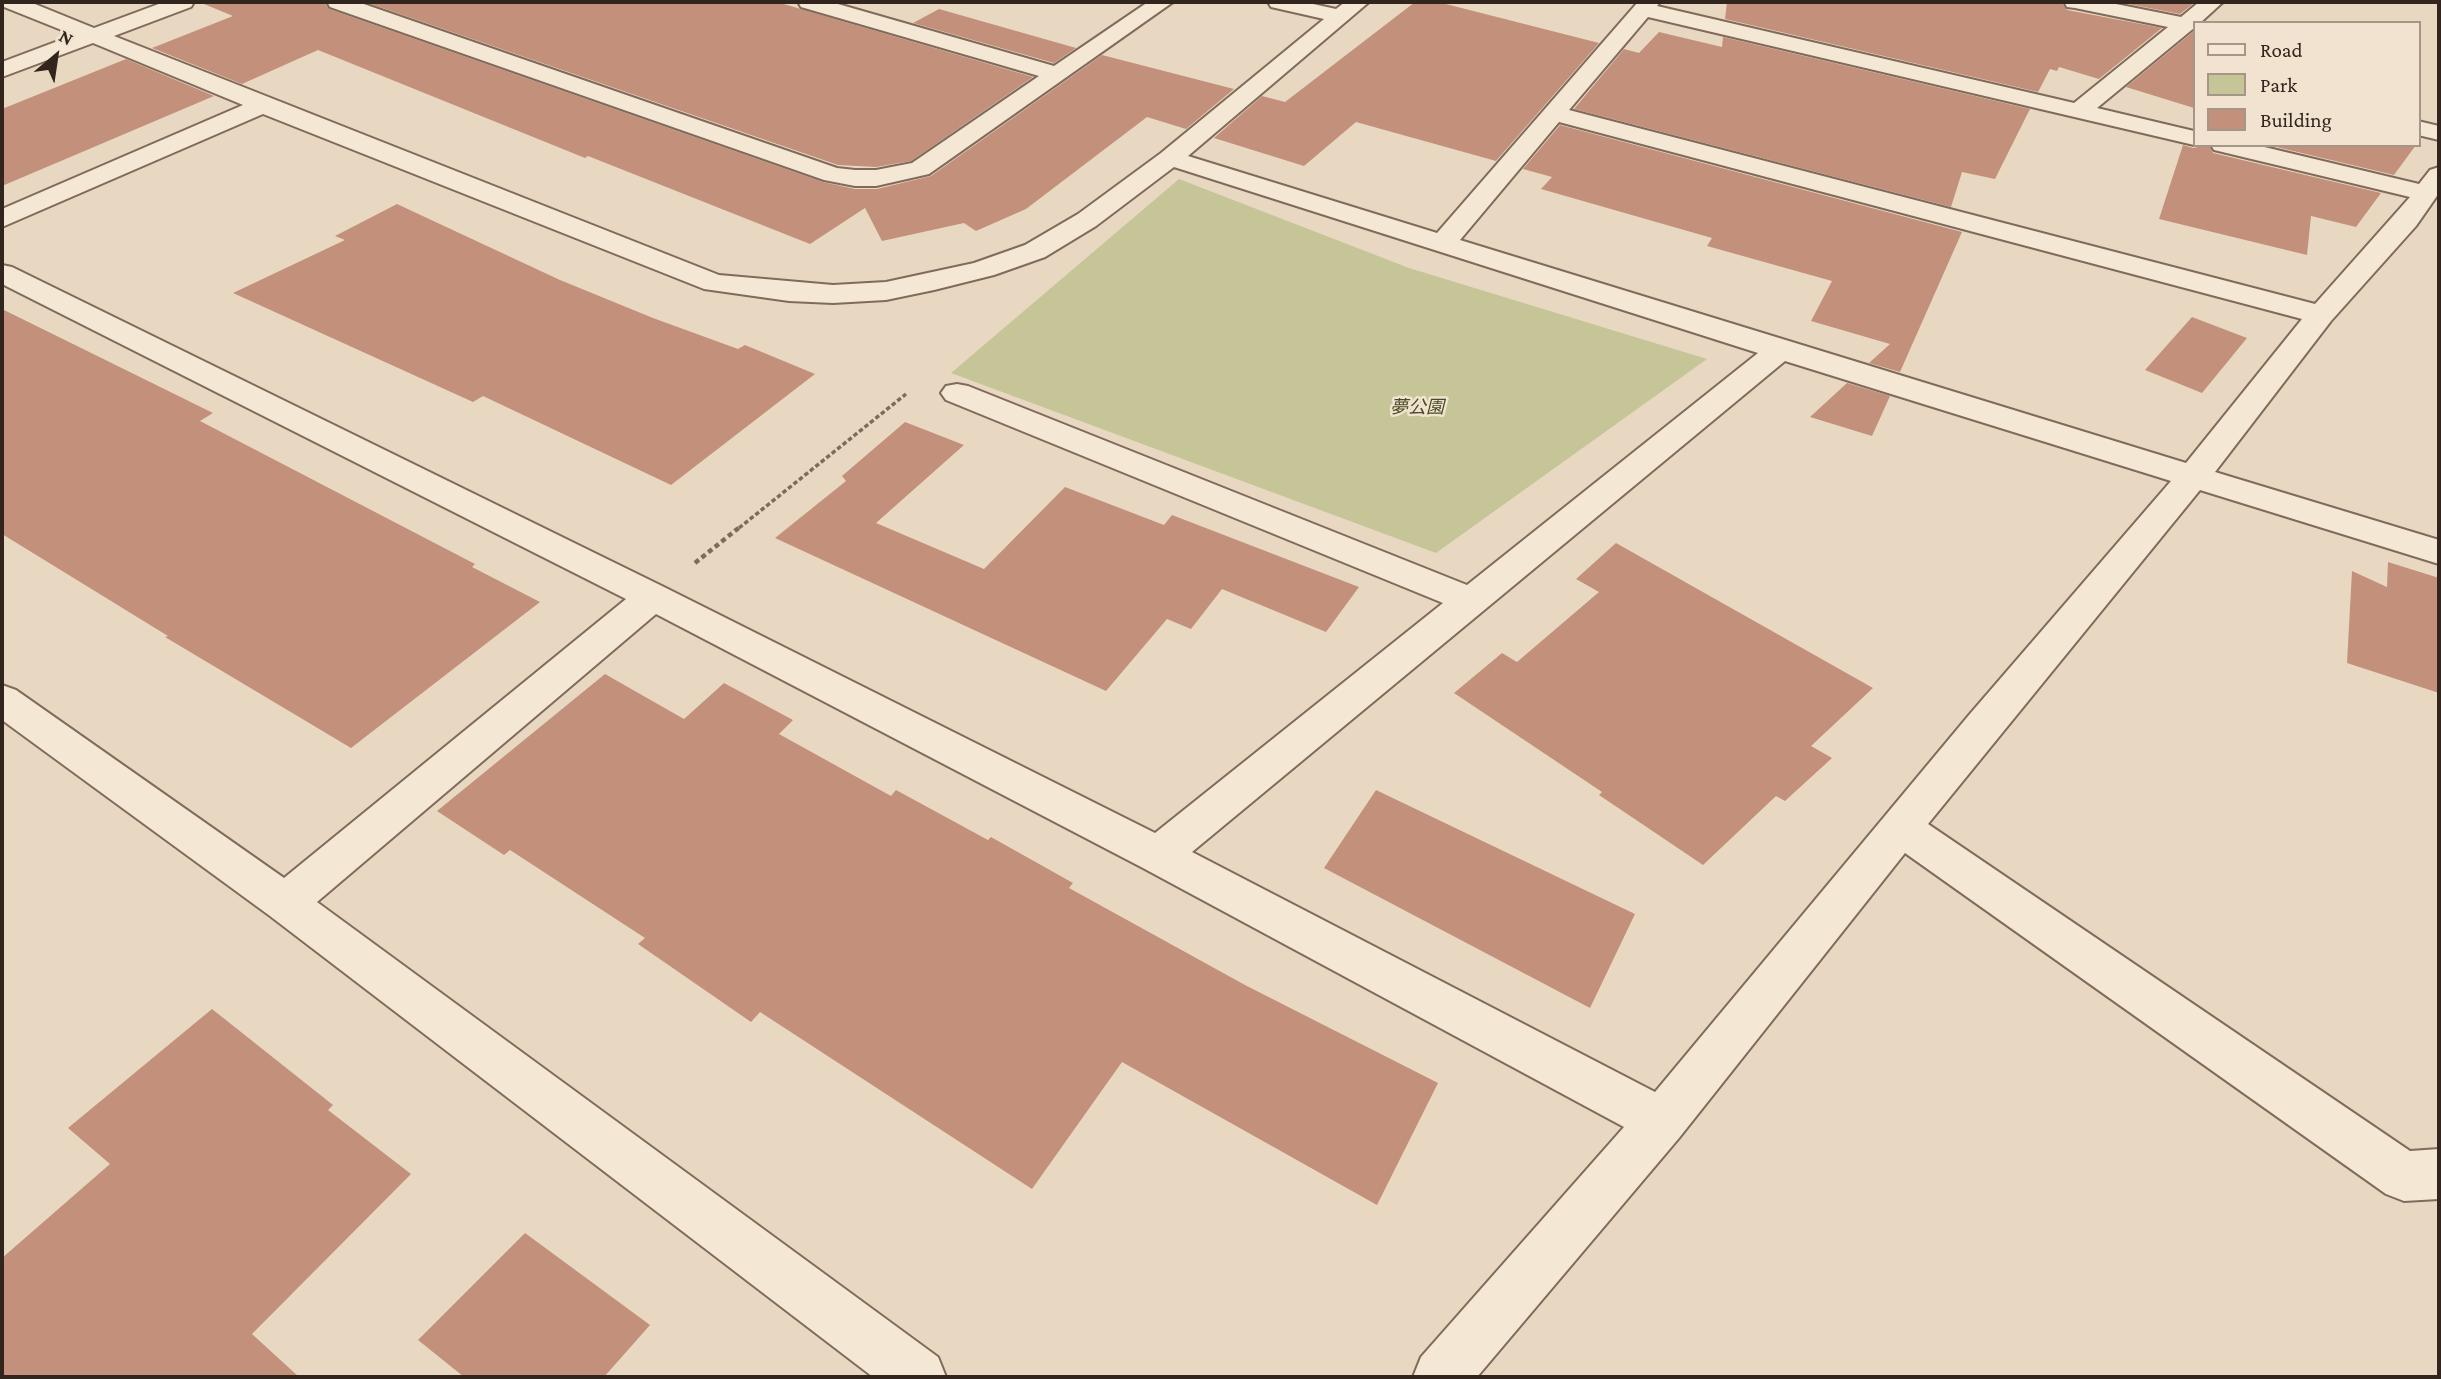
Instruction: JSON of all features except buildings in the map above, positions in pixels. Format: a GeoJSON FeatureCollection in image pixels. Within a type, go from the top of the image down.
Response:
{"type":"FeatureCollection","features":[{"type":"Feature","properties":{"kind":"street"},"geometry":{"type":"LineString","coordinates":[[12,2],[263,105],[714,283],[833,294],[886,291],[984,269],[1035,251],[1087,220],[1170,158],[1349,9]]}},
{"type":"Feature","properties":{"kind":"street"},"geometry":{"type":"LineString","coordinates":[[2,70],[183,2]]}},
{"type":"Feature","properties":{"kind":"street"},"geometry":{"type":"LineString","coordinates":[[338,2],[833,175],[855,178],[876,178],[920,169],[1162,2]]}},
{"type":"Feature","properties":{"kind":"street"},"geometry":{"type":"LineString","coordinates":[[809,2],[1055,74]]}},
{"type":"Feature","properties":{"kind":"street"},"geometry":{"type":"LineString","coordinates":[[1279,2],[1349,9]]}},
{"type":"Feature","properties":{"kind":"street"},"geometry":{"type":"LineString","coordinates":[[2075,2],[2185,24]]}},
{"type":"Feature","properties":{"kind":"street"},"geometry":{"type":"LineString","coordinates":[[2079,111],[2212,2]]}},
{"type":"Feature","properties":{"kind":"street"},"geometry":{"type":"LineString","coordinates":[[1442,244],[1646,5],[2192,138]]}},
{"type":"Feature","properties":{"kind":"street"},"geometry":{"type":"LineString","coordinates":[[2,219],[263,105]]}},
{"type":"Feature","properties":{"kind":"street"},"geometry":{"type":"LineString","coordinates":[[1555,114],[2321,315]]}},
{"type":"Feature","properties":{"kind":"street"},"geometry":{"type":"LineString","coordinates":[[2420,128],[2439,133]]}},
{"type":"Feature","properties":{"kind":"street"},"geometry":{"type":"LineString","coordinates":[[1441,1377],[1662,1121],[1900,827],[2193,477],[2321,315],[2425,203],[2230,147]]}},
{"type":"Feature","properties":{"kind":"street"},"geometry":{"type":"LineString","coordinates":[[1170,158],[1780,351],[2439,552]]}},
{"type":"Feature","properties":{"kind":"street"},"geometry":{"type":"LineString","coordinates":[[2,273],[653,597],[1158,855],[1662,1121]]}},
{"type":"Feature","properties":{"kind":"street"},"geometry":{"type":"LineString","coordinates":[[1158,855],[1780,351]]}},
{"type":"Feature","properties":{"kind":"street"},"geometry":{"type":"LineString","coordinates":[[957,393],[1472,601]]}},
{"type":"Feature","properties":{"kind":"street"},"geometry":{"type":"LineString","coordinates":[[285,903],[653,597]]}},
{"type":"Feature","properties":{"kind":"street"},"geometry":{"type":"LineString","coordinates":[[2,700],[285,903],[918,1377]]}},
{"type":"Feature","properties":{"kind":"street"},"geometry":{"type":"LineString","coordinates":[[1900,827],[2427,1184]]}},
{"type":"Feature","properties":{"kind":"path"},"geometry":{"type":"LineString","coordinates":[[653,597],[904,394],[925,388],[957,393]]}},
{"type":"Feature","properties":{"kind":"green space","name":"夢公園"},"geometry":{"type":"Polygon","coordinates":[[[1179,179],[1409,268],[1707,359],[1436,553],[951,373],[1179,179]]]}}]}
